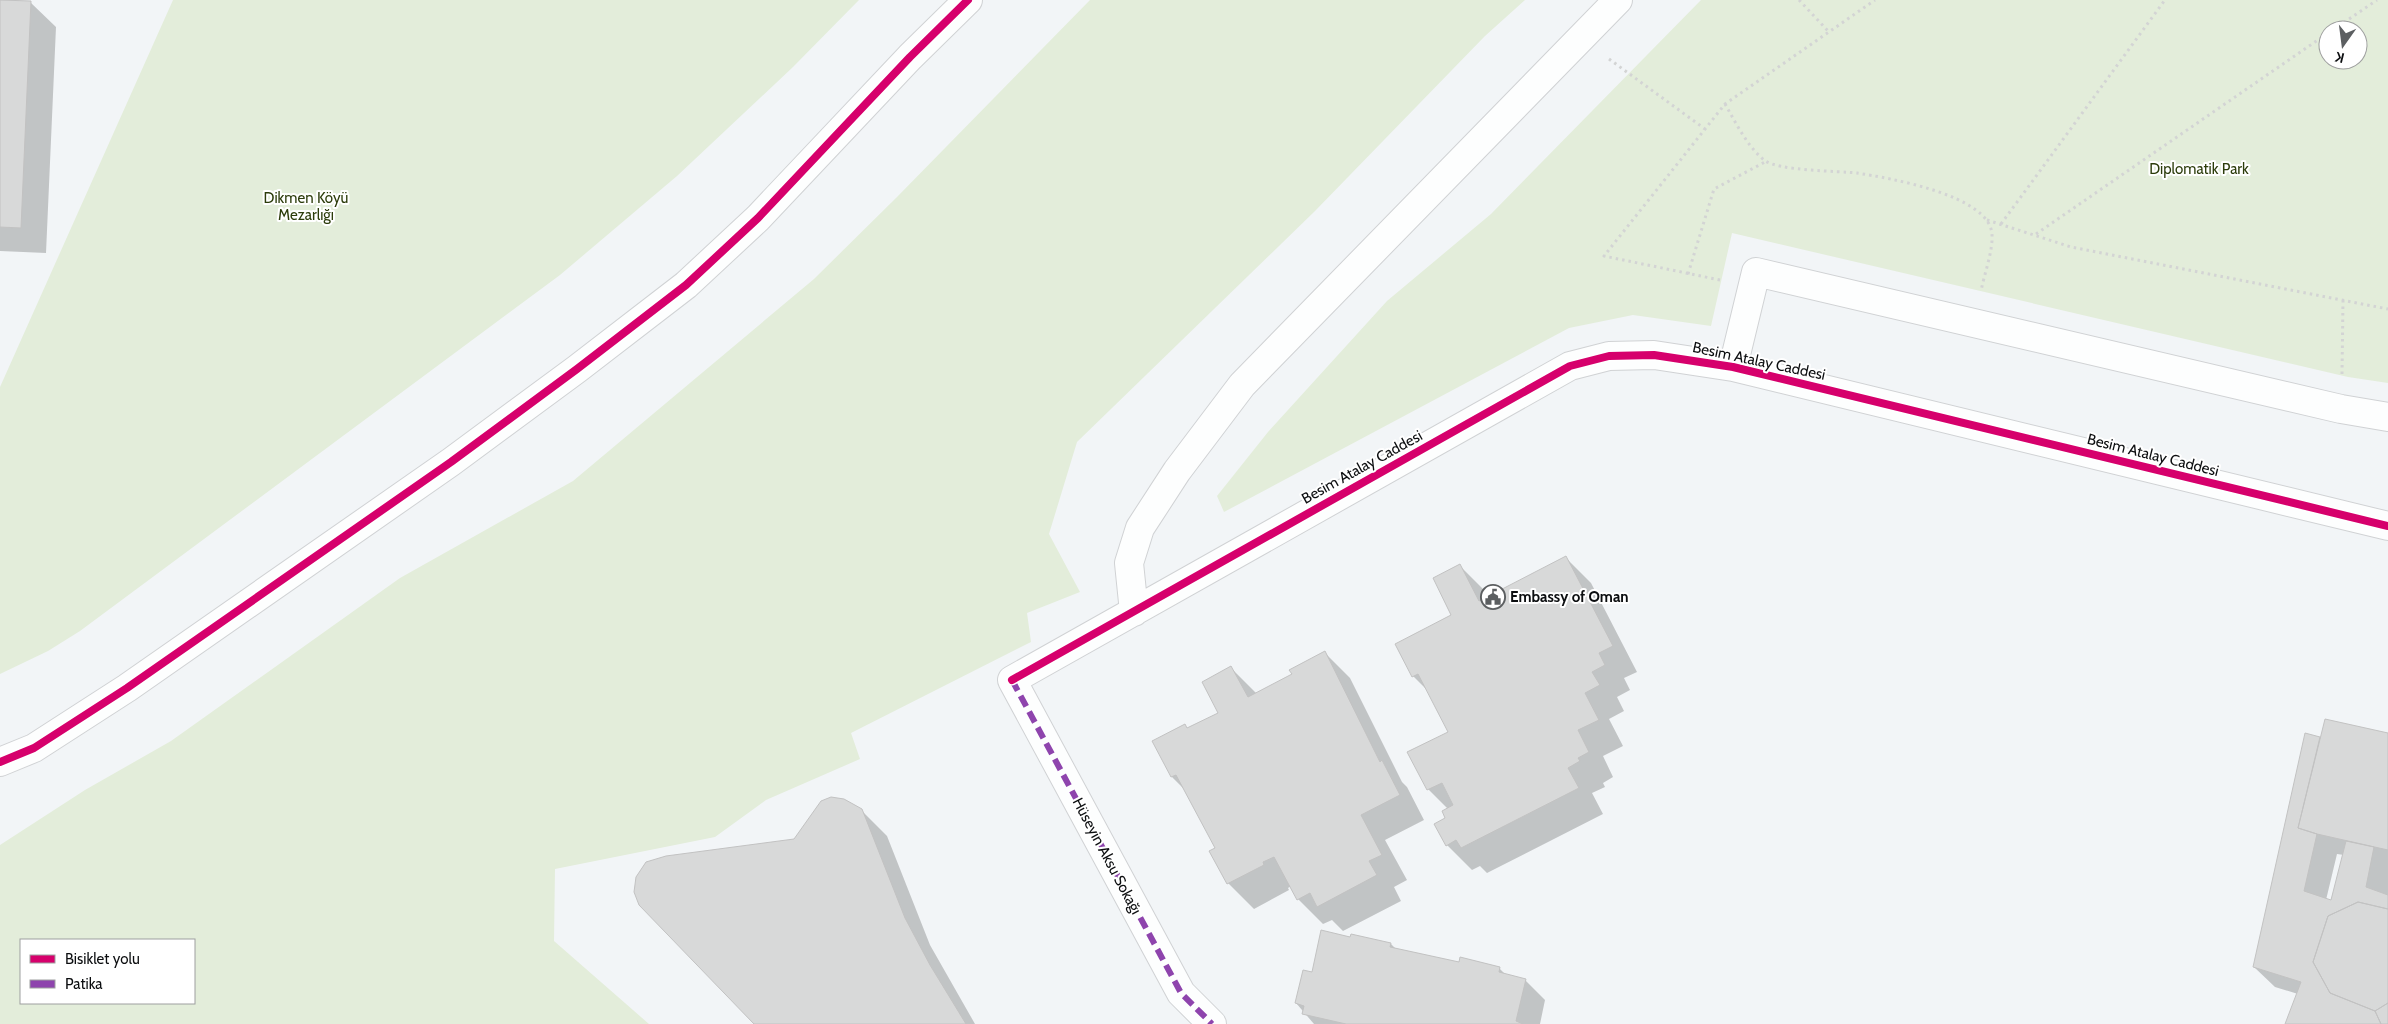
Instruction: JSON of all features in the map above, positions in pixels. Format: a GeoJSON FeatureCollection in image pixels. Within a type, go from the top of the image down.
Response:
{"type":"FeatureCollection","features":[{"type":"Feature","properties":{"kind":"street"},"geometry":{"type":"LineString","coordinates":[[0,762],[34,748],[128,688],[452,462],[577,370],[686,285],[758,218],[910,57],[968,0]]}},
{"type":"Feature","properties":{"kind":"street"},"geometry":{"type":"LineString","coordinates":[[1134,612],[1129,563],[1140,528],[1177,471],[1242,385],[1618,0]]}},
{"type":"Feature","properties":{"kind":"street"},"geometry":{"type":"LineString","coordinates":[[1733,367],[1756,272],[2341,409],[2388,416]]}},
{"type":"Feature","properties":{"kind":"street","name":"Besim Atalay Caddesi"},"geometry":{"type":"LineString","coordinates":[[1012,680],[1570,366],[1609,356],[1654,355],[1733,367],[2388,526]]}},
{"type":"Feature","properties":{"kind":"street","name":"Hüseyin Aksu Sokağı"},"geometry":{"type":"LineString","coordinates":[[1012,680],[1181,993],[1212,1024]]}},
{"type":"Feature","properties":{"kind":"path"},"geometry":{"type":"LineString","coordinates":[[1799,0],[1829,32]]}},
{"type":"Feature","properties":{"kind":"path"},"geometry":{"type":"LineString","coordinates":[[1753,287],[1604,256],[1725,104],[1874,0]]}},
{"type":"Feature","properties":{"kind":"path"},"geometry":{"type":"LineString","coordinates":[[2001,224],[2165,0]]}},
{"type":"Feature","properties":{"kind":"path"},"geometry":{"type":"LineString","coordinates":[[2348,20],[2377,0]]}},
{"type":"Feature","properties":{"kind":"path"},"geometry":{"type":"LineString","coordinates":[[1581,38],[1705,129]]}},
{"type":"Feature","properties":{"kind":"path"},"geometry":{"type":"LineString","coordinates":[[2035,234],[2318,40]]}},
{"type":"Feature","properties":{"kind":"path"},"geometry":{"type":"LineString","coordinates":[[1725,104],[1743,136],[1765,162],[1801,170],[1857,173],[1926,187],[1969,205],[1987,220],[2071,247],[2388,309]]}},
{"type":"Feature","properties":{"kind":"path"},"geometry":{"type":"LineString","coordinates":[[1688,274],[1714,189],[1765,162]]}},
{"type":"Feature","properties":{"kind":"path"},"geometry":{"type":"LineString","coordinates":[[1975,323],[1992,234],[1987,220]]}},
{"type":"Feature","properties":{"kind":"path"},"geometry":{"type":"LineString","coordinates":[[2341,409],[2343,300]]}},
{"type":"Feature","properties":{"kind":"green space","name":"Dikmen Köyü Mezarlığı"},"geometry":{"type":"Polygon","coordinates":[[[173,0],[859,0],[793,67],[677,176],[560,275],[80,631],[48,651],[0,674],[0,387],[173,0]]]}},
{"type":"Feature","properties":{"kind":"green space"},"geometry":{"type":"Polygon","coordinates":[[[1090,0],[1525,0],[1485,36],[1315,211],[1077,442],[1049,534],[1080,592],[1027,613],[1031,642],[851,733],[860,759],[766,800],[715,837],[555,869],[554,941],[649,1024],[0,1024],[0,845],[85,790],[171,741],[400,578],[573,481],[814,279],[1090,0]]]}},
{"type":"Feature","properties":{"kind":"green space","name":"Diplomatik Park"},"geometry":{"type":"Polygon","coordinates":[[[1701,0],[2388,0],[2388,383],[2348,377],[1732,233],[1711,326],[1633,315],[1569,328],[1224,512],[1217,496],[1268,432],[1387,301],[1491,214],[1701,0]]]}},
{"type":"Feature","properties":{"kind":"building"},"geometry":{"type":"Polygon","coordinates":[[[0,0],[31,1],[21,228],[0,227],[0,0]]]}},
{"type":"Feature","properties":{"kind":"building"},"geometry":{"type":"Polygon","coordinates":[[[1566,556],[1613,646],[1599,653],[1605,665],[1592,672],[1600,685],[1585,693],[1599,720],[1578,730],[1589,752],[1578,758],[1580,761],[1568,768],[1579,788],[1461,848],[1456,840],[1446,846],[1434,824],[1445,818],[1442,811],[1453,805],[1442,783],[1427,790],[1407,752],[1448,732],[1418,674],[1412,677],[1395,644],[1451,615],[1433,578],[1460,564],[1479,601],[1566,556]]]}},
{"type":"Feature","properties":{"kind":"building"},"geometry":{"type":"Polygon","coordinates":[[[1325,651],[1380,762],[1382,760],[1400,795],[1361,815],[1382,855],[1369,861],[1377,875],[1317,907],[1310,893],[1297,900],[1274,857],[1263,862],[1264,865],[1227,884],[1209,851],[1215,848],[1176,775],[1171,777],[1152,741],[1185,724],[1187,728],[1218,713],[1202,682],[1231,666],[1248,697],[1292,674],[1289,670],[1325,651]]]}},
{"type":"Feature","properties":{"kind":"building"},"geometry":{"type":"Polygon","coordinates":[[[2325,719],[2388,733],[2388,850],[2298,828],[2325,719]]]}},
{"type":"Feature","properties":{"kind":"building"},"geometry":{"type":"Polygon","coordinates":[[[2305,733],[2320,737],[2298,828],[2317,834],[2304,891],[2331,900],[2346,841],[2374,847],[2366,887],[2388,895],[2388,909],[2358,902],[2328,916],[2313,962],[2330,993],[2375,1011],[2381,1024],[2285,1024],[2301,982],[2253,967],[2305,733]]]}},
{"type":"Feature","properties":{"kind":"building"},"geometry":{"type":"Polygon","coordinates":[[[831,797],[844,799],[862,809],[905,918],[930,965],[966,1024],[754,1024],[639,905],[634,892],[636,877],[646,862],[666,856],[794,839],[821,801],[831,797]]]}},
{"type":"Feature","properties":{"kind":"building"},"geometry":{"type":"Polygon","coordinates":[[[2358,902],[2388,909],[2388,1003],[2375,1011],[2330,993],[2313,962],[2328,916],[2358,902]]]}},
{"type":"Feature","properties":{"kind":"building"},"geometry":{"type":"Polygon","coordinates":[[[1321,930],[1350,937],[1351,934],[1391,943],[1390,947],[1459,962],[1460,957],[1500,967],[1499,972],[1526,979],[1516,1021],[1523,1024],[1346,1024],[1302,1014],[1304,1006],[1295,1003],[1303,970],[1312,972],[1321,930]]]}},
{"type":"Feature","properties":{"kind":"building"},"geometry":{"type":"Polygon","coordinates":[[[2388,1003],[2388,1024],[2381,1024],[2375,1011],[2388,1003]]]}},
{"type":"Feature","properties":{"kind":"marked path"},"geometry":{"type":"LineString","coordinates":[[1012,680],[1181,993],[1212,1024]]}},
{"type":"Feature","properties":{"kind":"cycle path"},"geometry":{"type":"LineString","coordinates":[[0,762],[34,748],[127,688],[451,462],[577,369],[686,285],[758,218],[910,57],[968,0]]}},
{"type":"Feature","properties":{"kind":"cycle path"},"geometry":{"type":"LineString","coordinates":[[1012,680],[1570,366],[1609,356],[1654,355],[1733,367],[2388,526]]}},
{"type":"Feature","properties":{"kind":"place","name":"Embassy of Oman"},"geometry":{"type":"Point","coordinates":[1493,597]}}]}
